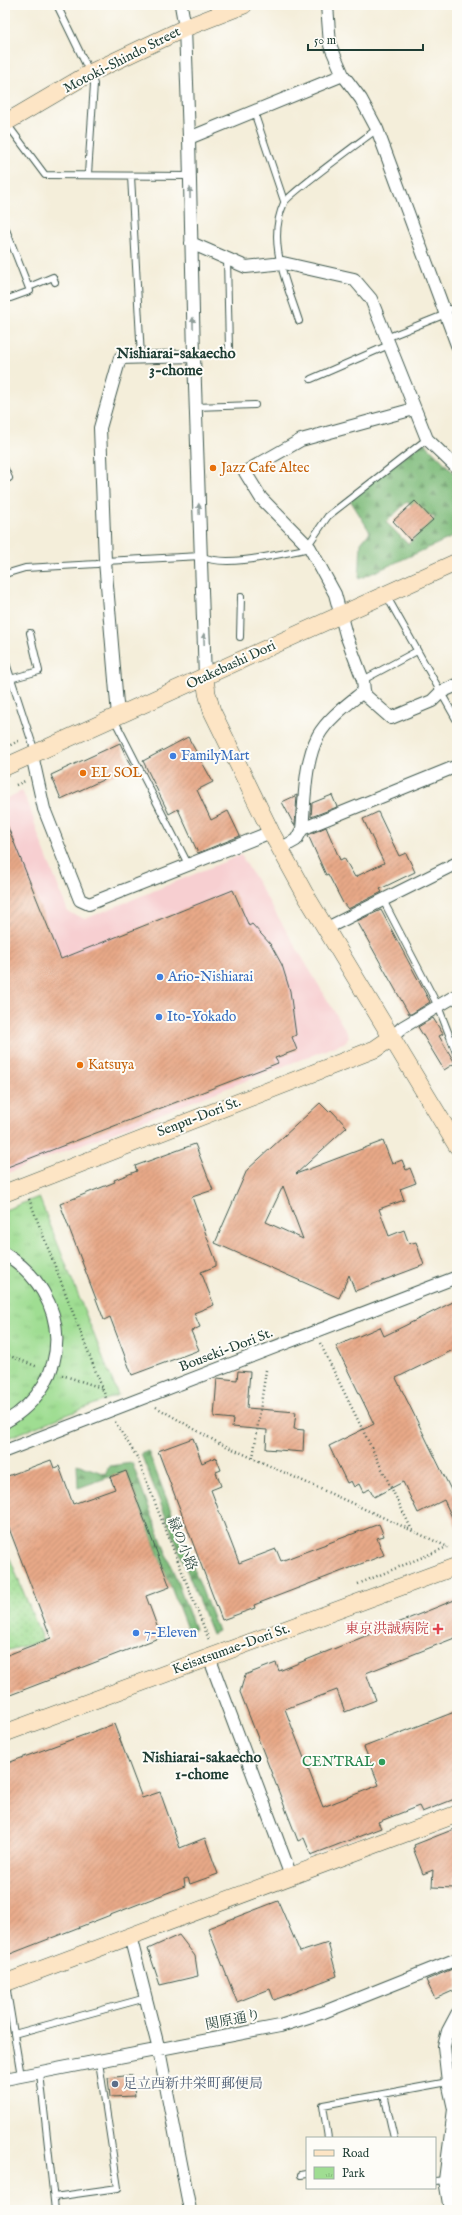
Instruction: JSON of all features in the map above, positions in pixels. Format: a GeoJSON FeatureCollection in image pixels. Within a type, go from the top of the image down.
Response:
{"type":"FeatureCollection","features":[{"type":"Feature","properties":{"kind":"street"},"geometry":{"type":"LineString","coordinates":[[181,5],[185,28],[195,407],[205,678],[207,694],[212,711],[280,849],[325,929],[457,1144]]}},
{"type":"Feature","properties":{"kind":"street","name":"Motoki-Shindo Street"},"geometry":{"type":"LineString","coordinates":[[5,124],[90,73],[185,28],[244,5]]}},
{"type":"Feature","properties":{"kind":"street"},"geometry":{"type":"LineString","coordinates":[[327,5],[330,44],[343,75],[361,99],[376,129],[457,345]]}},
{"type":"Feature","properties":{"kind":"street"},"geometry":{"type":"LineString","coordinates":[[189,138],[343,75]]}},
{"type":"Feature","properties":{"kind":"street"},"geometry":{"type":"LineString","coordinates":[[191,243],[246,267],[280,263],[354,279],[371,299],[427,439],[457,468]]}},
{"type":"Feature","properties":{"kind":"street"},"geometry":{"type":"LineString","coordinates":[[116,717],[105,561],[100,428],[120,358],[194,356]]}},
{"type":"Feature","properties":{"kind":"street"},"geometry":{"type":"LineString","coordinates":[[414,409],[301,440],[245,472],[261,498],[309,546],[335,594],[346,635],[366,696],[391,718],[432,701],[441,692],[457,685]]}},
{"type":"Feature","properties":{"kind":"street","name":"Otakebashi Dori"},"geometry":{"type":"LineString","coordinates":[[5,767],[205,678],[457,562]]}},
{"type":"Feature","properties":{"kind":"street"},"geometry":{"type":"LineString","coordinates":[[280,849],[296,840],[302,829],[310,755],[319,735],[363,686]]}},
{"type":"Feature","properties":{"kind":"street"},"geometry":{"type":"LineString","coordinates":[[33,754],[44,809],[80,900],[89,904],[189,866],[271,832]]}},
{"type":"Feature","properties":{"kind":"street"},"geometry":{"type":"LineString","coordinates":[[302,829],[457,766]]}},
{"type":"Feature","properties":{"kind":"street"},"geometry":{"type":"LineString","coordinates":[[325,929],[457,863]]}},
{"type":"Feature","properties":{"kind":"street"},"geometry":{"type":"LineString","coordinates":[[391,1038],[403,1027],[457,995]]}},
{"type":"Feature","properties":{"kind":"street","name":"Senpu-Dori St."},"geometry":{"type":"LineString","coordinates":[[5,1193],[375,1048],[391,1038]]}},
{"type":"Feature","properties":{"kind":"street"},"geometry":{"type":"LineString","coordinates":[[5,1254],[20,1264],[36,1279],[48,1298],[54,1316],[56,1334],[55,1353],[50,1371],[42,1388],[31,1403],[17,1415],[5,1422]]}},
{"type":"Feature","properties":{"kind":"street","name":"Bouseki-Dori St."},"geometry":{"type":"LineString","coordinates":[[5,1451],[457,1277]]}},
{"type":"Feature","properties":{"kind":"street","name":"Keisatsumae-Dori St."},"geometry":{"type":"LineString","coordinates":[[5,1733],[457,1566]]}},
{"type":"Feature","properties":{"kind":"street"},"geometry":{"type":"LineString","coordinates":[[209,1657],[291,1876]]}},
{"type":"Feature","properties":{"kind":"street"},"geometry":{"type":"LineString","coordinates":[[6,1983],[457,1814]]}},
{"type":"Feature","properties":{"kind":"street"},"geometry":{"type":"LineString","coordinates":[[130,1936],[159,2050],[190,2210]]}},
{"type":"Feature","properties":{"kind":"street","name":"関原通り"},"geometry":{"type":"LineString","coordinates":[[5,2079],[280,2026],[324,2012],[457,1959]]}},
{"type":"Feature","properties":{"kind":"street"},"geometry":{"type":"LineString","coordinates":[[450,2210],[440,2180],[454,2109],[448,2082],[444,2046],[448,2031],[457,2014]]}},
{"type":"Feature","properties":{"kind":"street"},"geometry":{"type":"LineString","coordinates":[[440,2180],[457,2178]]}},
{"type":"Feature","properties":{"kind":"lane"},"geometry":{"type":"LineString","coordinates":[[57,5],[94,84],[88,174]]}},
{"type":"Feature","properties":{"kind":"lane"},"geometry":{"type":"LineString","coordinates":[[254,112],[284,202],[276,233],[280,263],[300,321]]}},
{"type":"Feature","properties":{"kind":"lane"},"geometry":{"type":"LineString","coordinates":[[5,124],[44,175],[88,174],[190,176]]}},
{"type":"Feature","properties":{"kind":"lane"},"geometry":{"type":"LineString","coordinates":[[284,202],[376,129]]}},
{"type":"Feature","properties":{"kind":"lane"},"geometry":{"type":"LineString","coordinates":[[131,176],[141,357]]}},
{"type":"Feature","properties":{"kind":"lane"},"geometry":{"type":"LineString","coordinates":[[5,228],[30,291],[5,300]]}},
{"type":"Feature","properties":{"kind":"lane"},"geometry":{"type":"LineString","coordinates":[[227,259],[229,349]]}},
{"type":"Feature","properties":{"kind":"lane"},"geometry":{"type":"LineString","coordinates":[[29,287],[53,278],[55,282]]}},
{"type":"Feature","properties":{"kind":"lane"},"geometry":{"type":"LineString","coordinates":[[311,379],[457,307]]}},
{"type":"Feature","properties":{"kind":"lane"},"geometry":{"type":"LineString","coordinates":[[195,407],[255,405]]}},
{"type":"Feature","properties":{"kind":"lane"},"geometry":{"type":"LineString","coordinates":[[5,574],[25,568],[97,564],[105,561],[201,556],[209,560],[254,559],[309,546],[328,516],[427,439]]}},
{"type":"Feature","properties":{"kind":"lane"},"geometry":{"type":"LineString","coordinates":[[5,469],[9,478]]}},
{"type":"Feature","properties":{"kind":"lane"},"geometry":{"type":"LineString","coordinates":[[386,595],[457,721]]}},
{"type":"Feature","properties":{"kind":"lane"},"geometry":{"type":"LineString","coordinates":[[240,638],[241,597]]}},
{"type":"Feature","properties":{"kind":"lane"},"geometry":{"type":"LineString","coordinates":[[10,678],[39,671],[30,633]]}},
{"type":"Feature","properties":{"kind":"lane"},"geometry":{"type":"LineString","coordinates":[[363,686],[417,650]]}},
{"type":"Feature","properties":{"kind":"lane"},"geometry":{"type":"LineString","coordinates":[[5,660],[33,754]]}},
{"type":"Feature","properties":{"kind":"lane"},"geometry":{"type":"LineString","coordinates":[[116,717],[189,866]]}},
{"type":"Feature","properties":{"kind":"lane"},"geometry":{"type":"LineString","coordinates":[[383,900],[438,1006],[457,1056]]}},
{"type":"Feature","properties":{"kind":"lane"},"geometry":{"type":"LineString","coordinates":[[6,1983],[21,2076]]}},
{"type":"Feature","properties":{"kind":"lane"},"geometry":{"type":"LineString","coordinates":[[14,2034],[146,1998]]}},
{"type":"Feature","properties":{"kind":"lane"},"geometry":{"type":"LineString","coordinates":[[54,2197],[118,2188],[99,2062]]}},
{"type":"Feature","properties":{"kind":"lane"},"geometry":{"type":"LineString","coordinates":[[40,2073],[55,2210]]}},
{"type":"Feature","properties":{"kind":"lane"},"geometry":{"type":"LineString","coordinates":[[328,2137],[323,2105],[448,2082]]}},
{"type":"Feature","properties":{"kind":"lane"},"geometry":{"type":"LineString","coordinates":[[384,2094],[394,2137]]}},
{"type":"Feature","properties":{"kind":"path"},"geometry":{"type":"LineString","coordinates":[[28,1197],[107,1401]]}},
{"type":"Feature","properties":{"kind":"path"},"geometry":{"type":"LineString","coordinates":[[319,1341],[412,1530]]}},
{"type":"Feature","properties":{"kind":"path"},"geometry":{"type":"LineString","coordinates":[[5,1354],[102,1388]]}},
{"type":"Feature","properties":{"kind":"path"},"geometry":{"type":"LineString","coordinates":[[253,1458],[266,1370]]}},
{"type":"Feature","properties":{"kind":"path"},"geometry":{"type":"LineString","coordinates":[[155,1406],[215,1441],[448,1547]]}},
{"type":"Feature","properties":{"kind":"path","name":"緑の小路"},"geometry":{"type":"LineString","coordinates":[[122,1419],[115,1421],[137,1457],[209,1640]]}},
{"type":"Feature","properties":{"kind":"shaded area","name":"Ario-Nishiarai"},"geometry":{"type":"Polygon","coordinates":[[[22,791],[29,805],[39,837],[68,912],[85,919],[241,855],[349,1036],[346,1042],[5,1174],[5,799],[22,791]]]}},
{"type":"Feature","properties":{"kind":"green space"},"geometry":{"type":"Polygon","coordinates":[[[424,442],[457,476],[457,535],[359,579],[361,543],[370,532],[349,498],[424,442]],[[407,502],[386,522],[408,544],[435,518],[407,502]]]}},
{"type":"Feature","properties":{"kind":"green space"},"geometry":{"type":"Polygon","coordinates":[[[39,1197],[118,1395],[5,1439],[5,1210],[39,1197]]]}},
{"type":"Feature","properties":{"kind":"green space"},"geometry":{"type":"Polygon","coordinates":[[[148,1451],[218,1631],[212,1634],[141,1454],[148,1451]]]}},
{"type":"Feature","properties":{"kind":"green space"},"geometry":{"type":"Polygon","coordinates":[[[132,1463],[195,1629],[189,1634],[126,1471],[78,1488],[77,1464],[105,1474],[109,1466],[132,1463]]]}},
{"type":"Feature","properties":{"kind":"green space"},"geometry":{"type":"Polygon","coordinates":[[[5,1546],[43,1641],[5,1651],[5,1546]]]}},
{"type":"Feature","properties":{"kind":"building"},"geometry":{"type":"Polygon","coordinates":[[[415,501],[433,520],[410,540],[393,521],[415,501]]]}},
{"type":"Feature","properties":{"kind":"building"},"geometry":{"type":"Polygon","coordinates":[[[188,737],[213,782],[197,790],[211,820],[228,811],[240,836],[198,853],[178,809],[169,814],[143,761],[188,737]]]}},
{"type":"Feature","properties":{"kind":"building"},"geometry":{"type":"Polygon","coordinates":[[[120,743],[131,767],[61,799],[51,775],[120,743]]]}},
{"type":"Feature","properties":{"kind":"building"},"geometry":{"type":"Polygon","coordinates":[[[297,795],[295,825],[294,825],[282,802],[297,795]]]}},
{"type":"Feature","properties":{"kind":"building"},"geometry":{"type":"Polygon","coordinates":[[[332,795],[337,807],[311,817],[312,803],[332,795]]]}},
{"type":"Feature","properties":{"kind":"building"},"geometry":{"type":"Polygon","coordinates":[[[378,812],[399,856],[406,853],[415,872],[380,889],[382,892],[348,909],[343,903],[328,874],[326,875],[308,835],[326,827],[340,860],[344,858],[355,877],[384,863],[363,819],[378,812]]]}},
{"type":"Feature","properties":{"kind":"building","name":"Ario-Nishiarai"},"geometry":{"type":"Polygon","coordinates":[[[5,820],[61,959],[233,890],[249,926],[252,924],[271,945],[282,965],[290,991],[296,1035],[292,1037],[297,1050],[275,1058],[278,1063],[5,1168],[5,820]]]}},
{"type":"Feature","properties":{"kind":"building"},"geometry":{"type":"Polygon","coordinates":[[[381,910],[430,1002],[411,1014],[409,1014],[357,921],[381,910]]]}},
{"type":"Feature","properties":{"kind":"building"},"geometry":{"type":"Polygon","coordinates":[[[433,1018],[443,1034],[439,1036],[455,1063],[444,1070],[418,1027],[433,1018]]]}},
{"type":"Feature","properties":{"kind":"building"},"geometry":{"type":"Polygon","coordinates":[[[320,1103],[329,1112],[331,1110],[347,1127],[296,1174],[383,1141],[392,1164],[402,1160],[406,1170],[410,1168],[416,1183],[400,1189],[404,1200],[379,1209],[389,1236],[404,1230],[409,1244],[416,1242],[424,1265],[355,1291],[349,1275],[339,1298],[215,1243],[247,1170],[320,1103]],[[283,1186],[266,1222],[303,1239],[283,1186]]]}},
{"type":"Feature","properties":{"kind":"building"},"geometry":{"type":"Polygon","coordinates":[[[195,1144],[213,1190],[192,1197],[216,1261],[216,1266],[201,1272],[214,1305],[194,1313],[200,1327],[191,1331],[199,1350],[132,1375],[110,1317],[104,1320],[60,1204],[115,1182],[114,1180],[137,1171],[135,1166],[195,1144]]]}},
{"type":"Feature","properties":{"kind":"building"},"geometry":{"type":"Polygon","coordinates":[[[457,1300],[457,1348],[396,1378],[453,1494],[457,1492],[457,1528],[444,1500],[418,1513],[403,1482],[374,1497],[370,1489],[363,1492],[359,1484],[354,1487],[351,1481],[347,1483],[329,1446],[374,1424],[336,1346],[380,1327],[384,1336],[457,1300]]]}},
{"type":"Feature","properties":{"kind":"building"},"geometry":{"type":"Polygon","coordinates":[[[238,1371],[250,1372],[247,1408],[296,1412],[294,1429],[304,1430],[303,1452],[266,1449],[267,1430],[232,1427],[233,1419],[214,1417],[217,1378],[237,1380],[238,1371]]]}},
{"type":"Feature","properties":{"kind":"building"},"geometry":{"type":"Polygon","coordinates":[[[193,1438],[202,1463],[216,1457],[221,1470],[216,1472],[221,1486],[211,1490],[239,1563],[276,1549],[281,1561],[379,1524],[384,1536],[377,1538],[384,1555],[254,1605],[255,1608],[222,1620],[158,1451],[193,1438]]]}},
{"type":"Feature","properties":{"kind":"building"},"geometry":{"type":"Polygon","coordinates":[[[51,1460],[54,1468],[59,1466],[73,1504],[115,1489],[110,1477],[126,1471],[170,1587],[146,1596],[161,1637],[5,1697],[5,1656],[51,1638],[5,1518],[5,1477],[51,1460]]]}},
{"type":"Feature","properties":{"kind":"building"},"geometry":{"type":"Polygon","coordinates":[[[457,1599],[457,1637],[366,1673],[376,1700],[345,1712],[337,1690],[285,1709],[323,1807],[379,1785],[364,1747],[457,1711],[457,1798],[422,1812],[419,1806],[378,1822],[381,1828],[311,1855],[304,1838],[298,1841],[240,1692],[245,1675],[276,1663],[279,1671],[457,1599]]]}},
{"type":"Feature","properties":{"kind":"building"},"geometry":{"type":"Polygon","coordinates":[[[114,1724],[142,1798],[160,1792],[180,1848],[205,1838],[218,1874],[190,1884],[188,1878],[184,1879],[185,1886],[5,1956],[5,1764],[114,1724]]]}},
{"type":"Feature","properties":{"kind":"building"},"geometry":{"type":"Polygon","coordinates":[[[457,1828],[457,1861],[455,1862],[454,1888],[432,1887],[433,1870],[423,1874],[413,1848],[415,1847],[414,1845],[457,1828]]]}},
{"type":"Feature","properties":{"kind":"building"},"geometry":{"type":"Polygon","coordinates":[[[278,1901],[300,1952],[328,1943],[337,1976],[274,2000],[270,1989],[237,2002],[208,1928],[278,1901]]]}},
{"type":"Feature","properties":{"kind":"building"},"geometry":{"type":"Polygon","coordinates":[[[179,1935],[195,1956],[198,1976],[160,1985],[148,1949],[179,1935]]]}},
{"type":"Feature","properties":{"kind":"building"},"geometry":{"type":"Polygon","coordinates":[[[457,1967],[457,1989],[435,1999],[426,1980],[457,1967]]]}},
{"type":"Feature","properties":{"kind":"building"},"geometry":{"type":"Polygon","coordinates":[[[132,2075],[135,2096],[110,2097],[108,2078],[132,2075]]]}},
{"type":"Feature","properties":{"kind":"place","name":"Jazz Cafe Altec"},"geometry":{"type":"Point","coordinates":[213,468]}},
{"type":"Feature","properties":{"kind":"place","name":"FamilyMart"},"geometry":{"type":"Point","coordinates":[173,756]}},
{"type":"Feature","properties":{"kind":"place","name":"EL SOL"},"geometry":{"type":"Point","coordinates":[83,773]}},
{"type":"Feature","properties":{"kind":"place","name":"Ario-Nishiarai"},"geometry":{"type":"Point","coordinates":[160,977]}},
{"type":"Feature","properties":{"kind":"place","name":"Ito-Yokado"},"geometry":{"type":"Point","coordinates":[159,1017]}},
{"type":"Feature","properties":{"kind":"place","name":"Katsuya"},"geometry":{"type":"Point","coordinates":[80,1065]}},
{"type":"Feature","properties":{"kind":"place","name":"東京洪誠病院"},"geometry":{"type":"Point","coordinates":[438,1629]}},
{"type":"Feature","properties":{"kind":"place","name":"7-Eleven"},"geometry":{"type":"Point","coordinates":[136,1633]}},
{"type":"Feature","properties":{"kind":"place","name":"CENTRAL"},"geometry":{"type":"Point","coordinates":[382,1762]}},
{"type":"Feature","properties":{"kind":"place","name":"足立西新井栄町郵便局"},"geometry":{"type":"Point","coordinates":[115,2084]}},
{"type":"Feature","properties":{"kind":"district","name":"Nishiarai-sakaecho 3-chome"},"geometry":{"type":"Point","coordinates":[176,362]}},
{"type":"Feature","properties":{"kind":"district","name":"Nishiarai-sakaecho 1-chome"},"geometry":{"type":"Point","coordinates":[202,1766]}}]}
